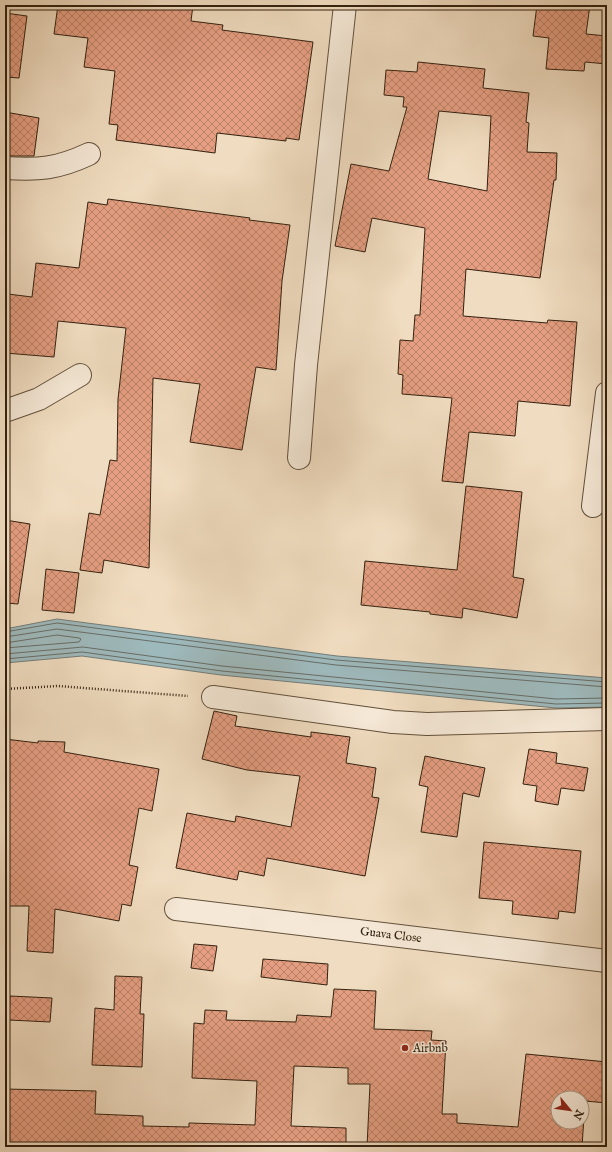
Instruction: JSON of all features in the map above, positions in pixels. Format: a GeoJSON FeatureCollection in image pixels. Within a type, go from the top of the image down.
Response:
{"type":"FeatureCollection","features":[{"type":"Feature","properties":{"kind":"street"},"geometry":{"type":"LineString","coordinates":[[300,458],[306,365],[345,5]]}},
{"type":"Feature","properties":{"kind":"street"},"geometry":{"type":"LineString","coordinates":[[5,168],[34,169],[61,166],[89,154]]}},
{"type":"Feature","properties":{"kind":"street"},"geometry":{"type":"LineString","coordinates":[[5,411],[39,399],[80,375]]}},
{"type":"Feature","properties":{"kind":"street"},"geometry":{"type":"LineString","coordinates":[[593,506],[607,393]]}},
{"type":"Feature","properties":{"kind":"street"},"geometry":{"type":"LineString","coordinates":[[212,697],[393,722],[427,724],[607,719]]}},
{"type":"Feature","properties":{"kind":"street","name":"Guava Close"},"geometry":{"type":"LineString","coordinates":[[176,909],[607,961]]}},
{"type":"Feature","properties":{"kind":"path"},"geometry":{"type":"LineString","coordinates":[[5,689],[58,686],[212,697]]}},
{"type":"Feature","properties":{"kind":"water"},"geometry":{"type":"Polygon","coordinates":[[[57,619],[337,656],[607,678],[607,707],[556,708],[221,675],[82,656],[5,663],[5,629],[57,619]]]}},
{"type":"Feature","properties":{"kind":"building"},"geometry":{"type":"Polygon","coordinates":[[[58,5],[193,5],[191,21],[223,25],[222,30],[313,42],[299,140],[286,138],[286,141],[217,133],[215,153],[116,140],[118,125],[109,124],[115,71],[84,67],[88,38],[54,34],[58,5]]]}},
{"type":"Feature","properties":{"kind":"building"},"geometry":{"type":"Polygon","coordinates":[[[537,5],[590,5],[586,34],[607,36],[607,64],[585,62],[584,71],[546,69],[549,38],[533,36],[537,5]]]}},
{"type":"Feature","properties":{"kind":"building"},"geometry":{"type":"Polygon","coordinates":[[[5,13],[27,16],[19,78],[5,77],[5,13]]]}},
{"type":"Feature","properties":{"kind":"building"},"geometry":{"type":"Polygon","coordinates":[[[418,62],[485,69],[483,88],[529,93],[526,122],[529,123],[527,152],[557,153],[556,180],[554,180],[540,278],[466,269],[463,316],[547,323],[548,320],[577,322],[570,406],[518,401],[515,436],[469,432],[463,483],[442,481],[452,398],[402,394],[403,375],[398,374],[400,340],[413,341],[415,315],[420,315],[425,228],[372,218],[365,252],[335,246],[351,164],[389,171],[407,107],[403,107],[404,97],[384,95],[386,70],[417,72],[418,62]],[[439,111],[428,179],[487,191],[491,116],[439,111]]]}},
{"type":"Feature","properties":{"kind":"building"},"geometry":{"type":"Polygon","coordinates":[[[5,112],[39,118],[34,156],[5,156],[5,112]]]}},
{"type":"Feature","properties":{"kind":"building"},"geometry":{"type":"Polygon","coordinates":[[[108,199],[250,218],[249,220],[290,225],[282,281],[276,370],[256,367],[242,450],[190,442],[200,384],[153,378],[149,568],[104,560],[102,573],[80,570],[89,513],[100,515],[110,460],[117,461],[118,399],[126,328],[58,321],[54,357],[5,353],[5,316],[8,294],[32,297],[36,263],[79,268],[88,202],[107,205],[108,199]]]}},
{"type":"Feature","properties":{"kind":"building"},"geometry":{"type":"Polygon","coordinates":[[[466,486],[522,492],[513,577],[524,579],[517,618],[463,608],[462,618],[430,614],[430,612],[361,605],[365,561],[457,570],[466,486]]]}},
{"type":"Feature","properties":{"kind":"building"},"geometry":{"type":"Polygon","coordinates":[[[5,520],[30,524],[18,604],[5,603],[5,520]]]}},
{"type":"Feature","properties":{"kind":"building"},"geometry":{"type":"Polygon","coordinates":[[[46,569],[79,573],[74,613],[42,610],[46,569]]]}},
{"type":"Feature","properties":{"kind":"building"},"geometry":{"type":"Polygon","coordinates":[[[214,711],[237,716],[235,726],[311,737],[311,732],[350,737],[346,763],[376,768],[372,797],[379,798],[365,876],[267,858],[264,876],[239,871],[237,880],[176,868],[187,813],[235,822],[236,816],[291,827],[300,776],[247,770],[202,759],[214,711]]]}},
{"type":"Feature","properties":{"kind":"building"},"geometry":{"type":"Polygon","coordinates":[[[5,739],[38,743],[38,741],[65,742],[64,752],[159,769],[152,811],[139,808],[129,865],[138,867],[131,906],[122,904],[119,921],[55,909],[53,953],[27,951],[29,906],[5,906],[5,739]]]}},
{"type":"Feature","properties":{"kind":"building"},"geometry":{"type":"Polygon","coordinates":[[[529,749],[557,753],[556,763],[588,768],[584,791],[561,788],[558,805],[535,801],[537,786],[523,784],[529,749]]]}},
{"type":"Feature","properties":{"kind":"building"},"geometry":{"type":"Polygon","coordinates":[[[425,756],[485,768],[479,797],[463,793],[457,837],[421,832],[428,787],[419,785],[425,756]]]}},
{"type":"Feature","properties":{"kind":"building"},"geometry":{"type":"Polygon","coordinates":[[[484,842],[581,851],[575,913],[559,911],[558,919],[512,914],[513,901],[479,898],[484,842]]]}},
{"type":"Feature","properties":{"kind":"building"},"geometry":{"type":"Polygon","coordinates":[[[194,944],[217,946],[213,971],[191,968],[194,944]]]}},
{"type":"Feature","properties":{"kind":"building"},"geometry":{"type":"Polygon","coordinates":[[[263,959],[328,964],[327,985],[261,977],[263,959]]]}},
{"type":"Feature","properties":{"kind":"building"},"geometry":{"type":"Polygon","coordinates":[[[115,976],[142,977],[140,1014],[144,1014],[142,1067],[92,1065],[95,1008],[114,1010],[115,976]]]}},
{"type":"Feature","properties":{"kind":"building"},"geometry":{"type":"Polygon","coordinates":[[[334,989],[376,991],[374,1029],[432,1031],[431,1040],[446,1041],[442,1114],[457,1114],[457,1123],[518,1127],[526,1054],[607,1062],[607,1103],[590,1101],[590,1090],[550,1090],[550,1130],[583,1130],[582,1147],[367,1147],[370,1084],[348,1084],[348,1068],[294,1066],[291,1126],[346,1128],[346,1147],[5,1147],[5,1089],[96,1091],[95,1114],[143,1116],[143,1126],[189,1127],[189,1123],[255,1125],[257,1081],[192,1078],[194,1023],[204,1024],[205,1010],[227,1011],[226,1020],[296,1022],[297,1015],[331,1017],[334,989]]]}},
{"type":"Feature","properties":{"kind":"building"},"geometry":{"type":"Polygon","coordinates":[[[10,996],[52,998],[50,1022],[9,1020],[10,996]]]}},
{"type":"Feature","properties":{"kind":"place","name":"Airbnb"},"geometry":{"type":"Point","coordinates":[405,1048]}}]}
